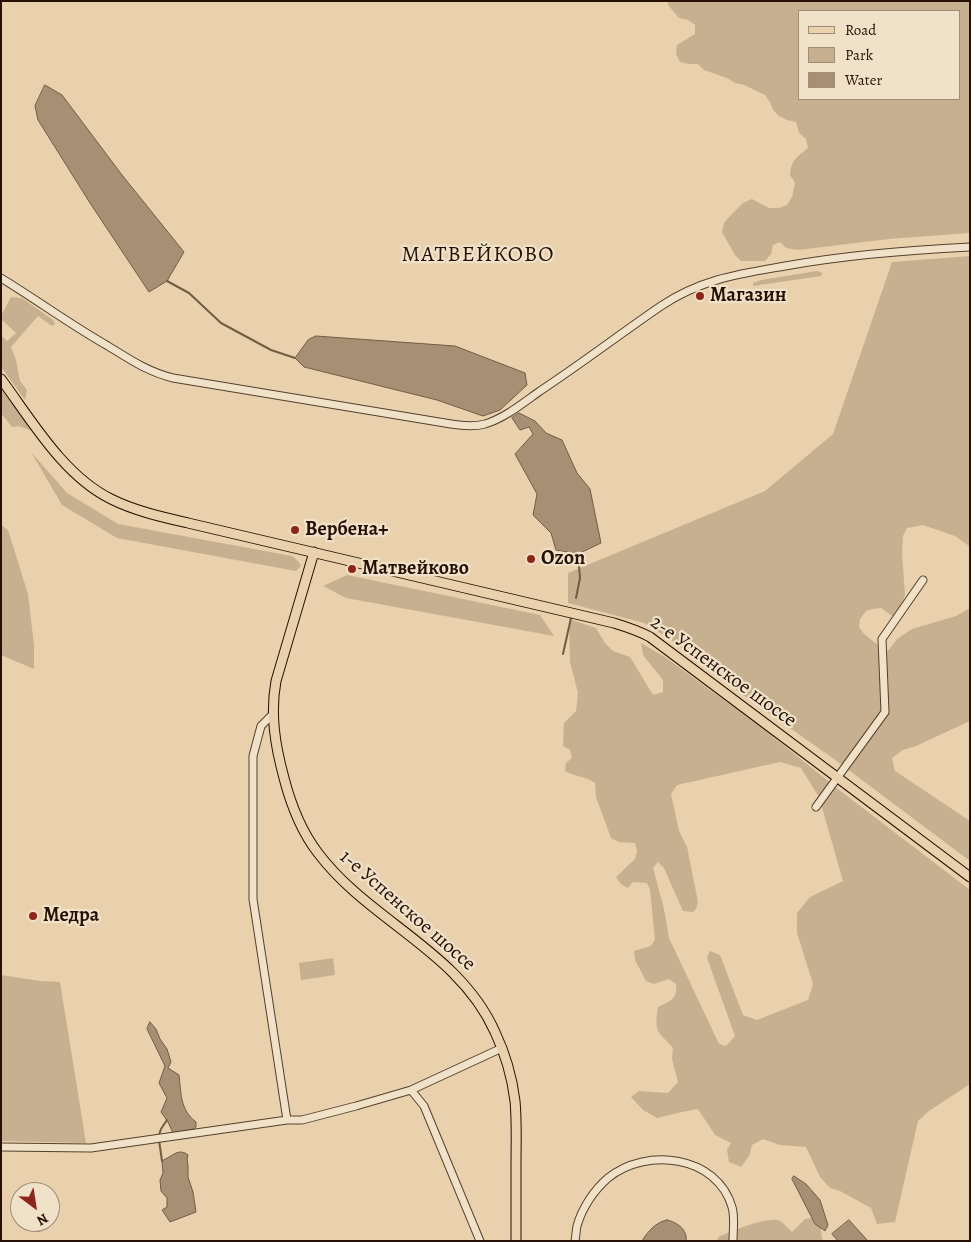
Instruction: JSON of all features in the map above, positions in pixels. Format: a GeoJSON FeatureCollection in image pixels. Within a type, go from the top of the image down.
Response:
{"type":"FeatureCollection","features":[{"type":"Feature","properties":{"kind":"main road","name":"2-е Успенское шоссе"},"geometry":{"type":"LineString","coordinates":[[1,379],[68,467],[86,483],[110,498],[128,506],[151,514],[614,623],[650,637],[970,877]]}},
{"type":"Feature","properties":{"kind":"main road","name":"1-е Успенское шоссе"},"geometry":{"type":"LineString","coordinates":[[314,552],[276,681],[273,698],[273,714],[279,761],[285,784],[304,834],[335,873],[362,898],[438,958],[461,979],[477,999],[495,1031],[508,1067],[515,1100],[516,1241]]}},
{"type":"Feature","properties":{"kind":"street"},"geometry":{"type":"LineString","coordinates":[[1,278],[134,363],[164,376],[472,426],[498,420],[662,306],[689,290],[712,281],[736,274],[816,260],[897,251],[970,246]]}},
{"type":"Feature","properties":{"kind":"street"},"geometry":{"type":"LineString","coordinates":[[816,807],[885,712],[882,639],[923,580]]}},
{"type":"Feature","properties":{"kind":"street"},"geometry":{"type":"LineString","coordinates":[[273,714],[261,726],[253,756],[253,899],[286,1120]]}},
{"type":"Feature","properties":{"kind":"street"},"geometry":{"type":"LineString","coordinates":[[1,1147],[92,1148],[286,1120],[302,1120],[411,1090],[502,1048]]}},
{"type":"Feature","properties":{"kind":"street"},"geometry":{"type":"LineString","coordinates":[[411,1090],[424,1106],[480,1241]]}},
{"type":"Feature","properties":{"kind":"street"},"geometry":{"type":"LineString","coordinates":[[575,1241],[577,1225],[584,1207],[609,1178],[638,1163],[674,1160],[701,1168],[722,1185],[733,1208],[733,1241]]}},
{"type":"Feature","properties":{"kind":"green space"},"geometry":{"type":"Polygon","coordinates":[[[668,1],[970,1],[970,233],[889,239],[798,250],[786,248],[780,242],[773,245],[771,254],[765,261],[741,261],[735,255],[722,232],[724,223],[743,203],[752,199],[769,208],[779,208],[787,205],[792,197],[795,183],[790,175],[793,162],[808,148],[806,139],[799,133],[796,122],[779,116],[773,110],[765,95],[704,70],[698,64],[680,62],[676,54],[677,45],[695,34],[695,25],[688,20],[679,18],[668,5],[668,1]]]}},
{"type":"Feature","properties":{"kind":"green space"},"geometry":{"type":"Polygon","coordinates":[[[970,256],[970,549],[969,546],[955,536],[923,525],[907,528],[903,536],[902,553],[905,595],[899,611],[895,618],[881,608],[866,611],[860,619],[859,627],[864,634],[887,652],[897,639],[912,629],[956,616],[970,608],[970,721],[903,750],[892,758],[895,771],[970,821],[970,861],[670,639],[644,623],[568,603],[568,573],[765,491],[833,434],[892,262],[970,256]]]}},
{"type":"Feature","properties":{"kind":"green space"},"geometry":{"type":"Polygon","coordinates":[[[817,271],[822,273],[821,276],[753,286],[753,283],[761,280],[817,271]]]}},
{"type":"Feature","properties":{"kind":"green space"},"geometry":{"type":"Polygon","coordinates":[[[11,297],[22,298],[53,320],[55,324],[52,326],[38,316],[11,347],[16,360],[20,381],[27,390],[25,400],[1,367],[1,335],[7,341],[16,333],[1,319],[11,297]]]}},
{"type":"Feature","properties":{"kind":"green space"},"geometry":{"type":"Polygon","coordinates":[[[1,389],[30,430],[18,426],[12,427],[1,413],[1,389]]]}},
{"type":"Feature","properties":{"kind":"green space"},"geometry":{"type":"Polygon","coordinates":[[[31,452],[67,493],[118,524],[292,556],[301,566],[296,571],[117,538],[62,505],[31,452]]]}},
{"type":"Feature","properties":{"kind":"green space"},"geometry":{"type":"Polygon","coordinates":[[[1,525],[8,530],[28,594],[34,645],[34,669],[1,655],[1,525]]]}},
{"type":"Feature","properties":{"kind":"green space"},"geometry":{"type":"Polygon","coordinates":[[[347,575],[540,615],[554,636],[346,598],[323,586],[347,575]]]}},
{"type":"Feature","properties":{"kind":"green space"},"geometry":{"type":"Polygon","coordinates":[[[569,619],[596,628],[605,643],[613,651],[630,657],[653,695],[663,692],[663,680],[643,655],[641,643],[665,657],[761,727],[838,789],[970,890],[970,1084],[929,1111],[918,1121],[895,1222],[877,1224],[871,1208],[840,1191],[830,1188],[820,1177],[806,1147],[780,1145],[763,1139],[752,1145],[749,1156],[741,1167],[729,1162],[727,1150],[731,1143],[715,1135],[698,1109],[657,1118],[643,1110],[631,1097],[639,1091],[668,1093],[678,1082],[672,1059],[673,1048],[660,1034],[656,1021],[658,1007],[672,999],[676,993],[676,984],[669,979],[654,984],[646,981],[635,960],[634,951],[651,946],[655,939],[650,890],[647,883],[633,882],[628,888],[621,884],[616,877],[635,859],[637,851],[635,843],[619,842],[611,838],[596,797],[595,783],[565,771],[566,763],[572,758],[570,750],[563,746],[564,723],[576,711],[578,693],[570,662],[569,619]],[[780,762],[677,785],[671,794],[679,831],[687,847],[698,902],[693,912],[683,911],[664,868],[658,862],[653,868],[664,909],[669,938],[719,1044],[726,1046],[735,1036],[707,958],[710,951],[720,955],[743,1015],[757,1020],[808,1000],[813,984],[797,933],[797,913],[810,897],[843,881],[819,797],[801,768],[780,762]]]}},
{"type":"Feature","properties":{"kind":"green space"},"geometry":{"type":"Polygon","coordinates":[[[333,958],[335,975],[301,980],[299,963],[333,958]]]}},
{"type":"Feature","properties":{"kind":"green space"},"geometry":{"type":"Polygon","coordinates":[[[1,975],[60,982],[86,1143],[1,1141],[1,975]]]}},
{"type":"Feature","properties":{"kind":"green space"},"geometry":{"type":"Polygon","coordinates":[[[811,1218],[820,1221],[822,1239],[826,1241],[716,1241],[720,1236],[751,1224],[768,1220],[780,1221],[792,1232],[805,1219],[811,1218]]]}},
{"type":"Feature","properties":{"kind":"water"},"geometry":{"type":"Polygon","coordinates":[[[45,85],[62,95],[122,175],[184,252],[167,281],[149,292],[38,120],[35,106],[45,85]]]}},
{"type":"Feature","properties":{"kind":"water"},"geometry":{"type":"Polygon","coordinates":[[[316,336],[455,346],[525,373],[527,385],[500,410],[483,416],[437,400],[304,367],[295,358],[308,340],[316,336]]]}},
{"type":"Feature","properties":{"kind":"water"},"geometry":{"type":"Polygon","coordinates":[[[519,413],[535,421],[546,433],[562,440],[577,473],[590,489],[601,543],[578,554],[556,550],[551,533],[533,515],[537,494],[515,454],[533,434],[529,427],[520,430],[512,418],[519,413]]]}},
{"type":"Feature","properties":{"kind":"water"},"geometry":{"type":"Polygon","coordinates":[[[150,1022],[167,1049],[171,1062],[168,1068],[179,1075],[184,1106],[196,1122],[194,1129],[173,1133],[161,1112],[167,1098],[159,1083],[165,1066],[147,1029],[150,1022]]]}},
{"type":"Feature","properties":{"kind":"water"},"geometry":{"type":"Polygon","coordinates":[[[181,1152],[188,1155],[188,1177],[193,1192],[196,1212],[170,1222],[162,1210],[167,1207],[167,1198],[161,1191],[162,1161],[181,1152]]]}},
{"type":"Feature","properties":{"kind":"water"},"geometry":{"type":"Polygon","coordinates":[[[794,1176],[806,1184],[820,1200],[828,1225],[825,1231],[815,1224],[792,1179],[794,1176]]]}},
{"type":"Feature","properties":{"kind":"water"},"geometry":{"type":"Polygon","coordinates":[[[667,1220],[684,1230],[686,1241],[642,1241],[653,1228],[667,1220]]]}},
{"type":"Feature","properties":{"kind":"water"},"geometry":{"type":"Polygon","coordinates":[[[849,1220],[868,1241],[838,1241],[832,1234],[849,1220]]]}},
{"type":"Feature","properties":{"kind":"waterway"},"geometry":{"type":"LineString","coordinates":[[167,281],[189,293],[221,323],[271,350],[295,358]]}},
{"type":"Feature","properties":{"kind":"waterway"},"geometry":{"type":"LineString","coordinates":[[576,598],[580,578],[578,554]]}},
{"type":"Feature","properties":{"kind":"waterway"},"geometry":{"type":"LineString","coordinates":[[563,654],[571,618]]}},
{"type":"Feature","properties":{"kind":"waterway"},"geometry":{"type":"LineString","coordinates":[[159,1135],[167,1120]]}},
{"type":"Feature","properties":{"kind":"waterway"},"geometry":{"type":"LineString","coordinates":[[159,1140],[162,1161]]}},
{"type":"Feature","properties":{"kind":"place","name":"Магазин"},"geometry":{"type":"Point","coordinates":[700,296]}},
{"type":"Feature","properties":{"kind":"place","name":"Вербена+"},"geometry":{"type":"Point","coordinates":[295,530]}},
{"type":"Feature","properties":{"kind":"place","name":"Ozon"},"geometry":{"type":"Point","coordinates":[531,559]}},
{"type":"Feature","properties":{"kind":"place","name":"Матвейково"},"geometry":{"type":"Point","coordinates":[352,569]}},
{"type":"Feature","properties":{"kind":"place","name":"Медра"},"geometry":{"type":"Point","coordinates":[33,916]}},
{"type":"Feature","properties":{"kind":"district","name":"МАТВЕЙКОВО"},"geometry":{"type":"Point","coordinates":[478,256]}}]}
